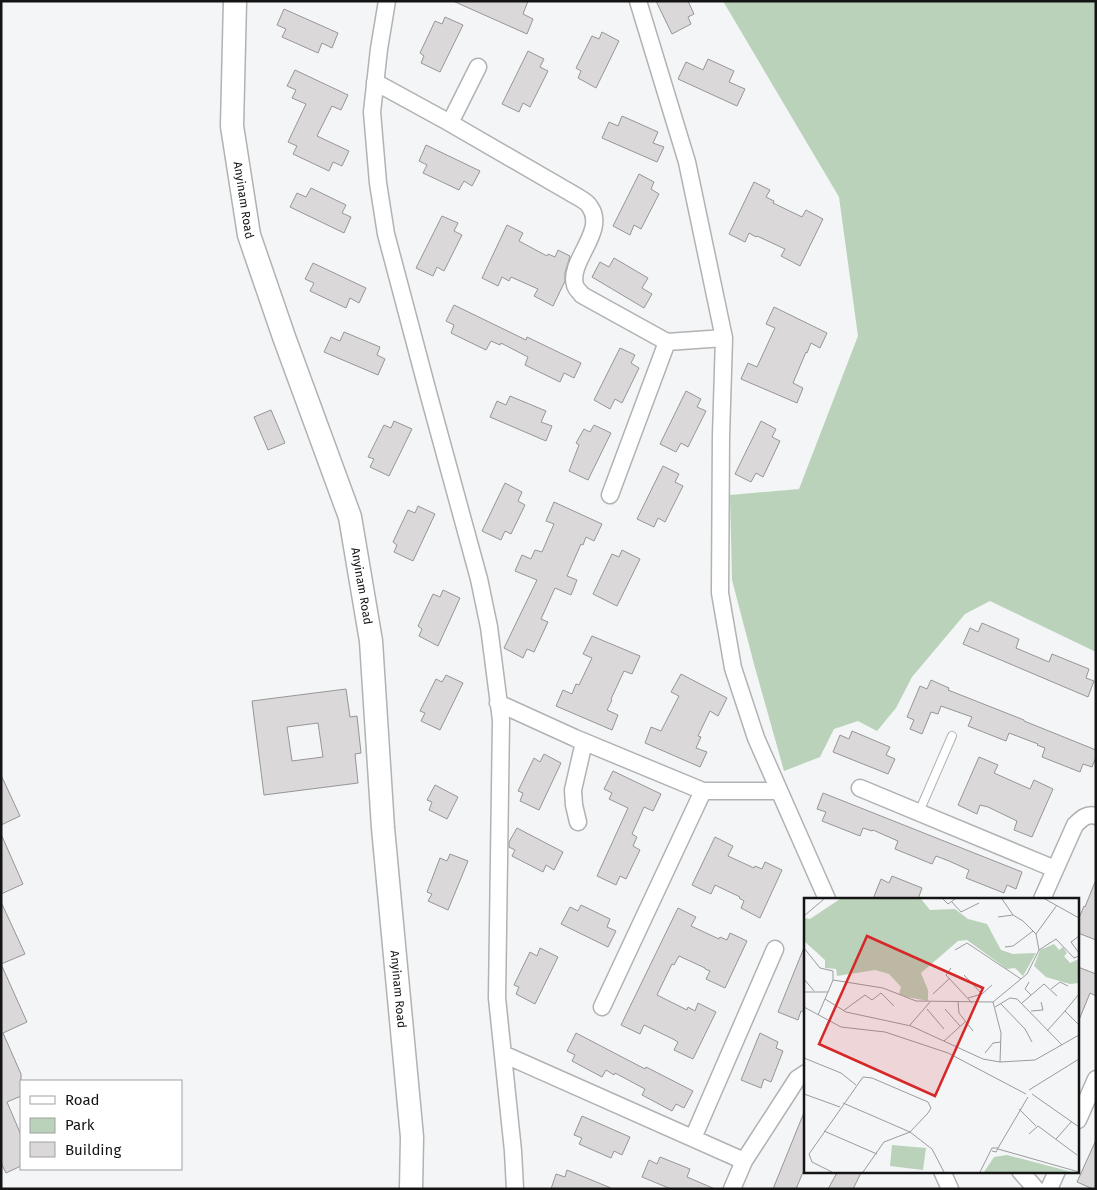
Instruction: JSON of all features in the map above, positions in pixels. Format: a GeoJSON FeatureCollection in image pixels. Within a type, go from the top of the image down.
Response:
{"type":"FeatureCollection","features":[{"type":"Feature","properties":{"kind":"street","name":"Anyinam Road"},"geometry":{"type":"LineString","coordinates":[[235,1],[232,126],[249,235],[350,517],[371,641],[383,828],[412,1137],[411,1189]]}},
{"type":"Feature","properties":{"kind":"street"},"geometry":{"type":"LineString","coordinates":[[387,1],[372,112],[378,182],[386,234],[479,579],[489,627],[501,720],[497,998],[513,1151],[515,1189]]}},
{"type":"Feature","properties":{"kind":"street"},"geometry":{"type":"LineString","coordinates":[[638,1],[687,162],[724,338],[720,593],[733,668],[756,738],[827,898]]}},
{"type":"Feature","properties":{"kind":"street"},"geometry":{"type":"LineString","coordinates":[[450,123],[478,67]]}},
{"type":"Feature","properties":{"kind":"street"},"geometry":{"type":"LineString","coordinates":[[376,82],[590,205],[594,215],[594,227],[577,268],[575,284],[582,295],[667,342],[724,338]]}},
{"type":"Feature","properties":{"kind":"street"},"geometry":{"type":"LineString","coordinates":[[610,495],[667,342]]}},
{"type":"Feature","properties":{"kind":"street"},"geometry":{"type":"LineString","coordinates":[[498,702],[584,742],[703,791],[779,791]]}},
{"type":"Feature","properties":{"kind":"street"},"geometry":{"type":"LineString","coordinates":[[578,822],[573,790],[584,742]]}},
{"type":"Feature","properties":{"kind":"street"},"geometry":{"type":"LineString","coordinates":[[860,788],[1055,869]]}},
{"type":"Feature","properties":{"kind":"street"},"geometry":{"type":"LineString","coordinates":[[602,1007],[703,791]]}},
{"type":"Feature","properties":{"kind":"street"},"geometry":{"type":"LineString","coordinates":[[1042,898],[1075,824],[1086,816],[1096,816]]}},
{"type":"Feature","properties":{"kind":"street"},"geometry":{"type":"LineString","coordinates":[[693,1138],[775,949]]}},
{"type":"Feature","properties":{"kind":"street"},"geometry":{"type":"LineString","coordinates":[[502,1054],[744,1161]]}},
{"type":"Feature","properties":{"kind":"street"},"geometry":{"type":"LineString","coordinates":[[732,1189],[744,1161],[797,1079],[804,1074]]}},
{"type":"Feature","properties":{"kind":"street"},"geometry":{"type":"LineString","coordinates":[[1080,1115],[1096,1079]]}},
{"type":"Feature","properties":{"kind":"street"},"geometry":{"type":"LineString","coordinates":[[942,1172],[950,1189]]}},
{"type":"Feature","properties":{"kind":"street"},"geometry":{"type":"LineString","coordinates":[[1021,1172],[1036,1189]]}},
{"type":"Feature","properties":{"kind":"street"},"geometry":{"type":"LineString","coordinates":[[1049,1189],[1057,1172]]}},
{"type":"Feature","properties":{"kind":"lane"},"geometry":{"type":"LineString","coordinates":[[919,812],[952,736]]}},
{"type":"Feature","properties":{"kind":"green space"},"geometry":{"type":"Polygon","coordinates":[[[723,1],[1096,1],[1096,652],[990,601],[965,614],[912,677],[896,708],[877,731],[858,721],[834,729],[820,757],[784,771],[732,580],[730,495],[799,489],[858,336],[839,197],[723,1]]]}},
{"type":"Feature","properties":{"kind":"building"},"geometry":{"type":"Polygon","coordinates":[[[453,1],[528,1],[523,14],[533,19],[527,34],[453,1]]]}},
{"type":"Feature","properties":{"kind":"building"},"geometry":{"type":"Polygon","coordinates":[[[656,1],[688,1],[694,14],[688,17],[691,24],[672,34],[656,1]]]}},
{"type":"Feature","properties":{"kind":"building"},"geometry":{"type":"Polygon","coordinates":[[[284,9],[338,33],[332,48],[322,43],[318,53],[282,37],[286,29],[277,25],[284,9]]]}},
{"type":"Feature","properties":{"kind":"building"},"geometry":{"type":"Polygon","coordinates":[[[445,17],[463,25],[440,72],[421,63],[424,56],[420,53],[435,21],[442,24],[445,17]]]}},
{"type":"Feature","properties":{"kind":"building"},"geometry":{"type":"Polygon","coordinates":[[[602,32],[619,41],[596,88],[578,78],[581,71],[576,68],[592,36],[599,39],[602,32]]]}},
{"type":"Feature","properties":{"kind":"building"},"geometry":{"type":"Polygon","coordinates":[[[528,51],[544,59],[540,67],[548,71],[530,107],[523,103],[519,112],[502,104],[528,51]]]}},
{"type":"Feature","properties":{"kind":"building"},"geometry":{"type":"Polygon","coordinates":[[[708,59],[734,71],[729,82],[745,89],[737,106],[678,79],[686,62],[703,70],[708,59]]]}},
{"type":"Feature","properties":{"kind":"building"},"geometry":{"type":"Polygon","coordinates":[[[295,70],[348,95],[341,110],[332,106],[317,136],[349,151],[342,166],[333,162],[329,171],[293,154],[297,146],[288,142],[306,104],[292,98],[296,90],[287,86],[295,70]]]}},
{"type":"Feature","properties":{"kind":"building"},"geometry":{"type":"Polygon","coordinates":[[[622,116],[658,132],[653,143],[664,147],[657,162],[602,138],[609,122],[618,126],[622,116]]]}},
{"type":"Feature","properties":{"kind":"building"},"geometry":{"type":"Polygon","coordinates":[[[426,145],[480,171],[472,186],[464,181],[459,190],[423,173],[427,165],[419,161],[426,145]]]}},
{"type":"Feature","properties":{"kind":"building"},"geometry":{"type":"Polygon","coordinates":[[[639,174],[654,182],[651,189],[659,194],[641,229],[634,225],[630,235],[613,226],[639,174]]]}},
{"type":"Feature","properties":{"kind":"building"},"geometry":{"type":"Polygon","coordinates":[[[754,182],[770,190],[766,197],[774,201],[773,203],[802,217],[806,210],[823,219],[800,266],[781,256],[785,249],[757,236],[749,233],[745,242],[729,234],[754,182]]]}},
{"type":"Feature","properties":{"kind":"building"},"geometry":{"type":"Polygon","coordinates":[[[311,188],[346,205],[342,213],[351,217],[344,233],[290,207],[297,193],[306,197],[311,188]]]}},
{"type":"Feature","properties":{"kind":"building"},"geometry":{"type":"Polygon","coordinates":[[[442,216],[458,223],[454,231],[462,235],[444,271],[437,267],[433,276],[416,268],[442,216]]]}},
{"type":"Feature","properties":{"kind":"building"},"geometry":{"type":"Polygon","coordinates":[[[507,225],[523,233],[519,241],[547,256],[548,254],[555,257],[558,250],[570,256],[565,273],[565,281],[553,306],[534,296],[538,289],[511,277],[509,281],[502,277],[498,286],[482,278],[507,225]]]}},
{"type":"Feature","properties":{"kind":"building"},"geometry":{"type":"Polygon","coordinates":[[[614,258],[648,278],[642,288],[652,294],[644,308],[592,277],[600,262],[609,267],[614,258]]]}},
{"type":"Feature","properties":{"kind":"building"},"geometry":{"type":"Polygon","coordinates":[[[313,263],[366,288],[359,303],[350,298],[346,308],[310,291],[314,283],[305,279],[313,263]]]}},
{"type":"Feature","properties":{"kind":"building"},"geometry":{"type":"Polygon","coordinates":[[[454,305],[526,340],[527,337],[581,363],[574,378],[564,373],[560,382],[525,365],[528,357],[501,343],[500,345],[491,341],[486,350],[451,333],[454,325],[446,321],[454,305]]]}},
{"type":"Feature","properties":{"kind":"building"},"geometry":{"type":"Polygon","coordinates":[[[774,307],[827,333],[820,348],[811,343],[806,352],[793,383],[803,388],[797,403],[741,379],[748,363],[757,367],[775,328],[766,324],[774,307]]]}},
{"type":"Feature","properties":{"kind":"building"},"geometry":{"type":"Polygon","coordinates":[[[344,332],[380,347],[377,355],[385,359],[378,375],[324,352],[331,337],[340,341],[344,332]]]}},
{"type":"Feature","properties":{"kind":"building"},"geometry":{"type":"Polygon","coordinates":[[[620,348],[635,355],[631,363],[639,368],[622,403],[615,399],[610,409],[594,400],[620,348]]]}},
{"type":"Feature","properties":{"kind":"building"},"geometry":{"type":"Polygon","coordinates":[[[686,391],[701,399],[697,407],[706,411],[688,447],[681,443],[676,452],[660,444],[686,391]]]}},
{"type":"Feature","properties":{"kind":"building"},"geometry":{"type":"Polygon","coordinates":[[[510,396],[546,411],[541,422],[552,426],[546,441],[490,417],[497,401],[506,405],[510,396]]]}},
{"type":"Feature","properties":{"kind":"building"},"geometry":{"type":"Polygon","coordinates":[[[271,410],[285,443],[268,450],[254,417],[271,410]]]}},
{"type":"Feature","properties":{"kind":"building"},"geometry":{"type":"Polygon","coordinates":[[[394,421],[412,429],[389,476],[370,467],[374,459],[368,457],[384,425],[391,428],[394,421]]]}},
{"type":"Feature","properties":{"kind":"building"},"geometry":{"type":"Polygon","coordinates":[[[761,421],[776,429],[772,437],[780,441],[763,477],[756,473],[751,482],[735,474],[761,421]]]}},
{"type":"Feature","properties":{"kind":"building"},"geometry":{"type":"Polygon","coordinates":[[[594,425],[611,433],[588,480],[569,471],[579,445],[576,443],[584,429],[590,432],[594,425]]]}},
{"type":"Feature","properties":{"kind":"building"},"geometry":{"type":"Polygon","coordinates":[[[663,466],[679,474],[675,482],[683,486],[665,522],[658,518],[654,527],[637,519],[663,466]]]}},
{"type":"Feature","properties":{"kind":"building"},"geometry":{"type":"Polygon","coordinates":[[[505,483],[522,492],[518,501],[525,505],[511,534],[505,531],[501,540],[482,531],[505,483]]]}},
{"type":"Feature","properties":{"kind":"building"},"geometry":{"type":"Polygon","coordinates":[[[554,502],[602,524],[594,541],[586,537],[583,545],[581,544],[567,576],[577,580],[571,595],[555,588],[541,619],[548,622],[534,652],[527,649],[523,658],[504,648],[537,580],[515,571],[522,555],[531,559],[535,550],[542,552],[554,524],[546,521],[554,502]]]}},
{"type":"Feature","properties":{"kind":"building"},"geometry":{"type":"Polygon","coordinates":[[[418,506],[435,514],[413,561],[394,552],[397,545],[393,542],[408,510],[415,513],[418,506]]]}},
{"type":"Feature","properties":{"kind":"building"},"geometry":{"type":"Polygon","coordinates":[[[622,550],[640,559],[617,606],[593,594],[612,554],[619,557],[622,550]]]}},
{"type":"Feature","properties":{"kind":"building"},"geometry":{"type":"Polygon","coordinates":[[[443,590],[460,598],[438,646],[419,636],[422,629],[418,626],[433,594],[440,597],[443,590]]]}},
{"type":"Feature","properties":{"kind":"building"},"geometry":{"type":"Polygon","coordinates":[[[982,623],[1019,639],[1016,648],[1049,662],[1052,654],[1089,669],[1086,678],[1094,681],[1088,697],[963,644],[970,628],[978,632],[982,623]]]}},
{"type":"Feature","properties":{"kind":"building"},"geometry":{"type":"Polygon","coordinates":[[[592,636],[640,656],[632,674],[624,671],[611,699],[607,710],[618,715],[612,730],[556,706],[563,690],[572,694],[576,684],[579,685],[592,658],[583,654],[592,636]]]}},
{"type":"Feature","properties":{"kind":"building"},"geometry":{"type":"Polygon","coordinates":[[[681,674],[727,698],[718,716],[710,711],[698,736],[701,737],[696,748],[707,752],[700,767],[645,743],[651,727],[661,731],[679,696],[671,692],[681,674]]]}},
{"type":"Feature","properties":{"kind":"building"},"geometry":{"type":"Polygon","coordinates":[[[446,675],[463,683],[440,730],[421,721],[425,713],[420,711],[436,679],[442,682],[446,675]]]}},
{"type":"Feature","properties":{"kind":"building"},"geometry":{"type":"Polygon","coordinates":[[[931,680],[949,688],[948,690],[1096,750],[1096,757],[1092,767],[1083,764],[1080,772],[1042,757],[1045,748],[1038,744],[1009,733],[1006,741],[968,726],[972,717],[941,706],[938,714],[931,712],[922,734],[910,729],[914,720],[907,717],[920,686],[927,689],[931,680]]]}},
{"type":"Feature","properties":{"kind":"building"},"geometry":{"type":"Polygon","coordinates":[[[346,689],[350,717],[357,716],[361,753],[355,754],[358,783],[264,795],[252,701],[346,689]],[[318,723],[287,727],[292,761],[323,757],[318,723]]]}},
{"type":"Feature","properties":{"kind":"building"},"geometry":{"type":"Polygon","coordinates":[[[852,731],[890,747],[886,755],[895,759],[888,774],[833,752],[840,735],[849,739],[852,731]]]}},
{"type":"Feature","properties":{"kind":"building"},"geometry":{"type":"Polygon","coordinates":[[[544,754],[561,763],[539,810],[520,801],[523,793],[518,791],[534,758],[540,762],[544,754]]]}},
{"type":"Feature","properties":{"kind":"building"},"geometry":{"type":"Polygon","coordinates":[[[979,757],[998,765],[994,773],[1030,789],[1034,780],[1053,789],[1032,837],[1014,830],[1017,821],[988,807],[980,805],[977,814],[958,805],[979,757]]]}},
{"type":"Feature","properties":{"kind":"building"},"geometry":{"type":"Polygon","coordinates":[[[613,771],[661,794],[653,811],[644,807],[632,834],[637,837],[633,846],[640,850],[626,879],[620,876],[616,885],[597,876],[628,808],[609,799],[612,793],[604,789],[613,771]]]}},
{"type":"Feature","properties":{"kind":"building"},"geometry":{"type":"Polygon","coordinates":[[[1,775],[20,816],[1,825],[1,775]]]}},
{"type":"Feature","properties":{"kind":"building"},"geometry":{"type":"Polygon","coordinates":[[[435,785],[458,797],[447,819],[429,810],[432,802],[427,800],[435,785]]]}},
{"type":"Feature","properties":{"kind":"building"},"geometry":{"type":"Polygon","coordinates":[[[823,793],[1022,872],[1016,889],[1007,885],[1004,893],[966,878],[969,870],[949,861],[936,856],[932,864],[895,849],[898,841],[873,830],[863,828],[860,836],[822,821],[826,812],[817,809],[823,793]]]}},
{"type":"Feature","properties":{"kind":"building"},"geometry":{"type":"Polygon","coordinates":[[[517,828],[563,852],[554,870],[546,865],[543,872],[512,856],[515,850],[509,847],[509,842],[517,828]]]}},
{"type":"Feature","properties":{"kind":"building"},"geometry":{"type":"Polygon","coordinates":[[[1,834],[23,884],[1,894],[1,834]]]}},
{"type":"Feature","properties":{"kind":"building"},"geometry":{"type":"Polygon","coordinates":[[[715,837],[733,846],[728,856],[754,868],[755,866],[762,869],[765,862],[782,870],[760,918],[741,908],[744,901],[740,897],[715,885],[711,894],[692,885],[715,837]]]}},
{"type":"Feature","properties":{"kind":"building"},"geometry":{"type":"Polygon","coordinates":[[[450,854],[468,861],[448,910],[428,901],[432,894],[427,892],[440,858],[447,861],[450,854]]]}},
{"type":"Feature","properties":{"kind":"building"},"geometry":{"type":"Polygon","coordinates":[[[892,876],[922,888],[918,898],[873,898],[881,879],[889,883],[892,876]]]}},
{"type":"Feature","properties":{"kind":"building"},"geometry":{"type":"Polygon","coordinates":[[[1096,882],[1096,940],[1080,934],[1080,915],[1096,882]]]}},
{"type":"Feature","properties":{"kind":"building"},"geometry":{"type":"Polygon","coordinates":[[[1,902],[25,954],[1,964],[1,902]]]}},
{"type":"Feature","properties":{"kind":"building"},"geometry":{"type":"Polygon","coordinates":[[[581,905],[610,919],[607,927],[616,931],[608,947],[561,924],[570,907],[578,911],[581,905]]]}},
{"type":"Feature","properties":{"kind":"building"},"geometry":{"type":"Polygon","coordinates":[[[678,908],[696,917],[691,926],[719,939],[720,937],[727,940],[730,933],[747,941],[725,988],[706,979],[710,971],[679,956],[674,965],[672,964],[657,995],[687,1010],[688,1007],[695,1011],[698,1003],[716,1012],[693,1059],[674,1050],[678,1042],[644,1025],[640,1034],[621,1025],[678,908]]]}},
{"type":"Feature","properties":{"kind":"building"},"geometry":{"type":"Polygon","coordinates":[[[804,947],[804,1012],[801,1011],[798,1020],[778,1012],[804,947]]]}},
{"type":"Feature","properties":{"kind":"building"},"geometry":{"type":"Polygon","coordinates":[[[540,948],[558,957],[535,1004],[516,994],[519,987],[514,985],[530,952],[537,956],[540,948]]]}},
{"type":"Feature","properties":{"kind":"building"},"geometry":{"type":"Polygon","coordinates":[[[1,964],[27,1022],[3,1033],[21,1074],[20,1096],[7,1102],[20,1133],[20,1166],[6,1173],[1,1163],[1,964]]]}},
{"type":"Feature","properties":{"kind":"building"},"geometry":{"type":"Polygon","coordinates":[[[1080,968],[1096,974],[1096,996],[1090,993],[1080,1018],[1080,968]]]}},
{"type":"Feature","properties":{"kind":"building"},"geometry":{"type":"Polygon","coordinates":[[[576,1033],[645,1069],[646,1067],[693,1091],[684,1108],[676,1104],[672,1111],[642,1095],[645,1089],[615,1073],[614,1075],[606,1070],[602,1077],[572,1061],[575,1055],[567,1051],[576,1033]]]}},
{"type":"Feature","properties":{"kind":"building"},"geometry":{"type":"Polygon","coordinates":[[[760,1033],[778,1042],[776,1048],[783,1051],[771,1082],[764,1079],[761,1088],[741,1080],[760,1033]]]}},
{"type":"Feature","properties":{"kind":"building"},"geometry":{"type":"Polygon","coordinates":[[[804,1112],[804,1170],[796,1189],[773,1189],[804,1112]]]}},
{"type":"Feature","properties":{"kind":"building"},"geometry":{"type":"Polygon","coordinates":[[[582,1116],[630,1137],[622,1155],[614,1151],[611,1158],[579,1144],[582,1138],[574,1135],[582,1116]]]}},
{"type":"Feature","properties":{"kind":"building"},"geometry":{"type":"Polygon","coordinates":[[[1096,1140],[1096,1189],[1093,1189],[1077,1182],[1096,1140]]]}},
{"type":"Feature","properties":{"kind":"building"},"geometry":{"type":"Polygon","coordinates":[[[660,1157],[690,1169],[687,1177],[715,1189],[671,1189],[642,1177],[649,1160],[657,1164],[660,1157]]]}},
{"type":"Feature","properties":{"kind":"building"},"geometry":{"type":"Polygon","coordinates":[[[567,1170],[611,1189],[551,1189],[556,1174],[565,1177],[567,1170]]]}},
{"type":"Feature","properties":{"kind":"building"},"geometry":{"type":"Polygon","coordinates":[[[837,1172],[862,1172],[853,1189],[828,1189],[837,1172]]]}}]}
